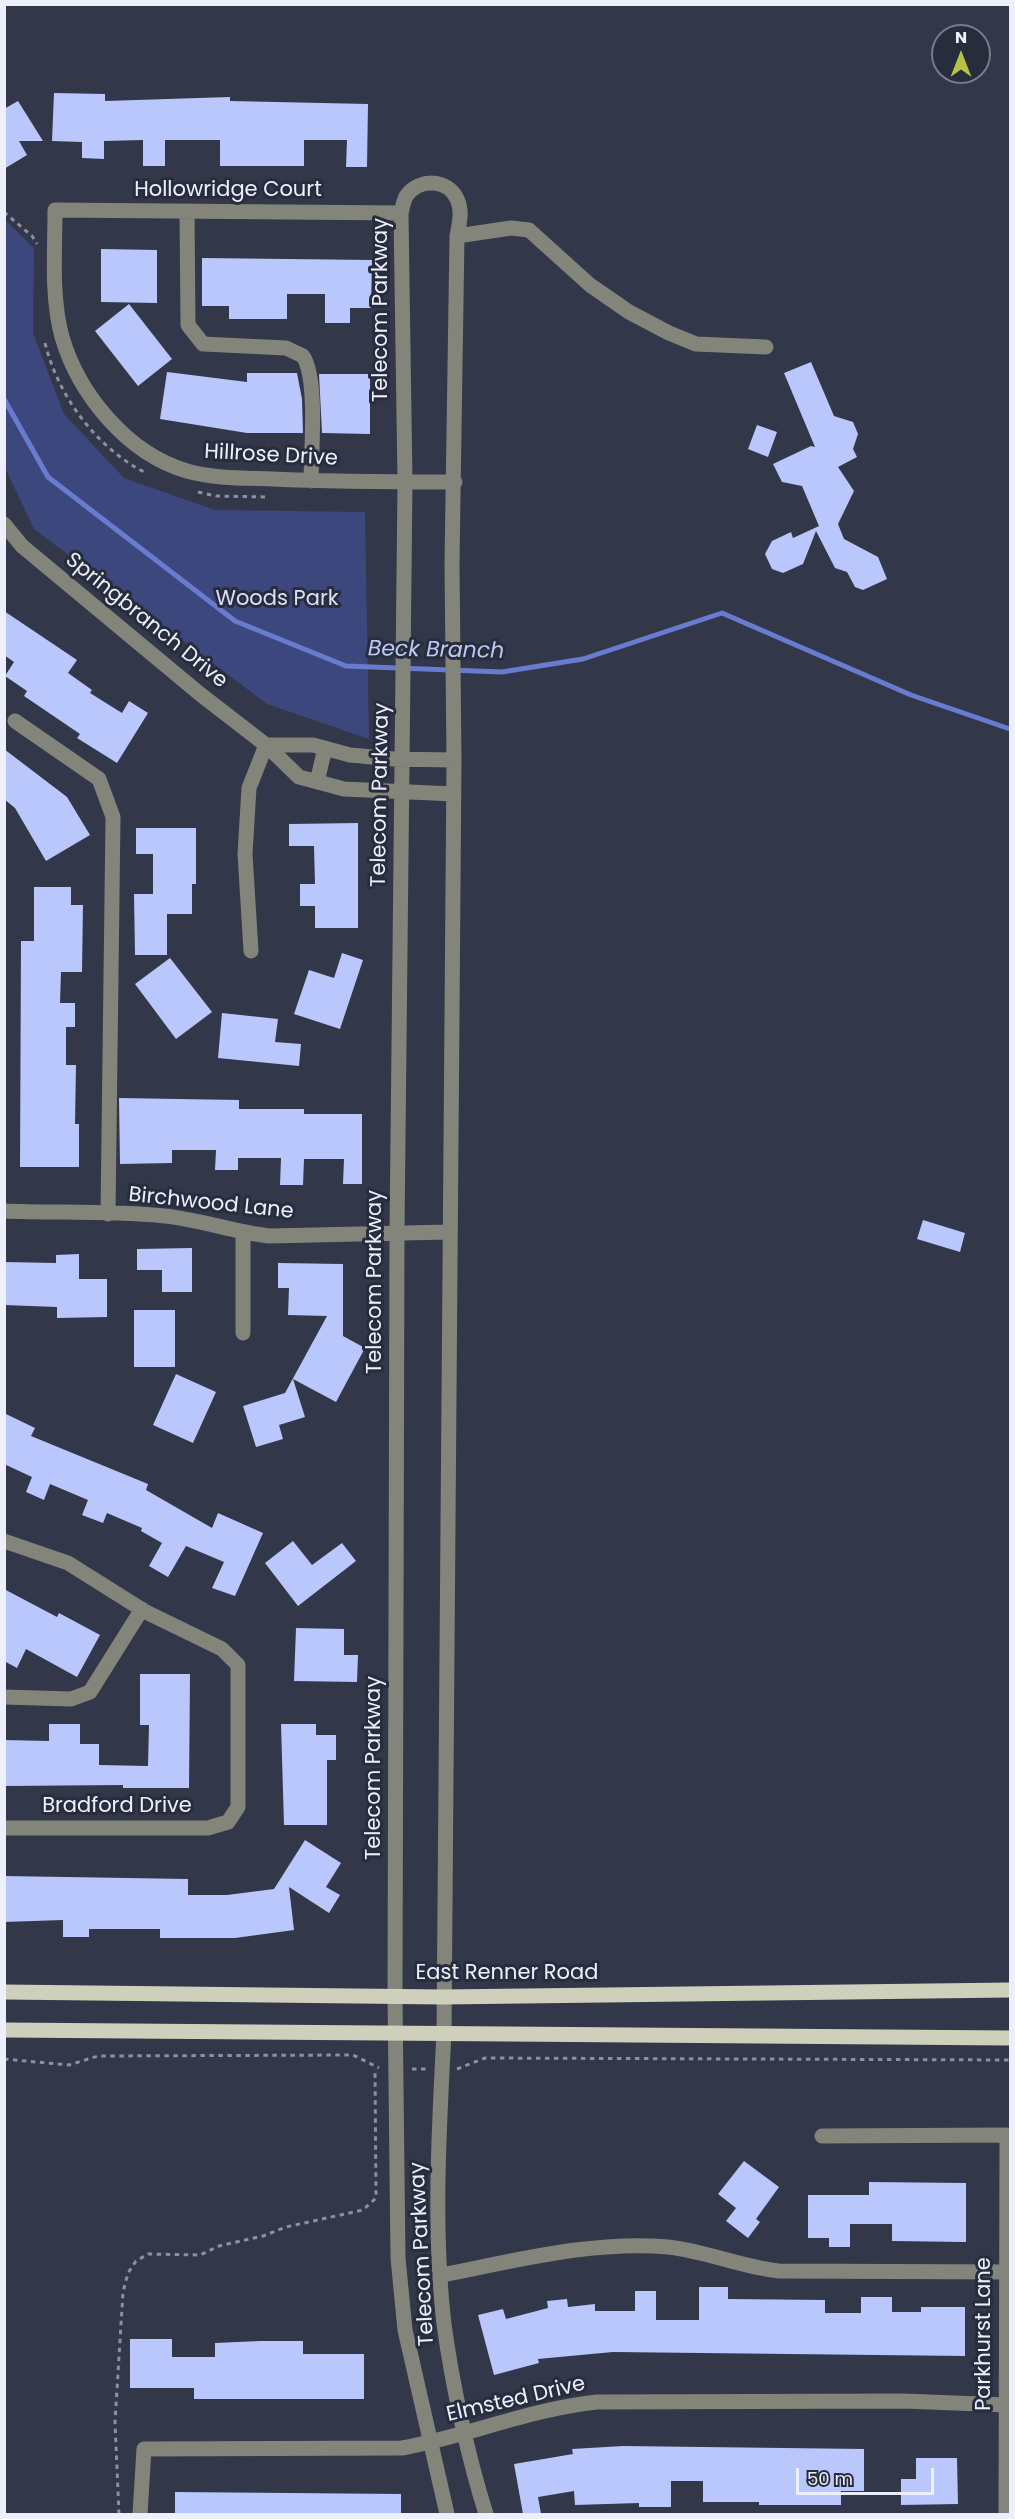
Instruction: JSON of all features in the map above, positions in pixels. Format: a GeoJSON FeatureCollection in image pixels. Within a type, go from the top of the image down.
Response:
{"type":"FeatureCollection","features":[{"type":"Feature","properties":{"kind":"main road","name":"East Renner Road"},"geometry":{"type":"LineString","coordinates":[[4,1992],[443,1997],[1011,1990]]}},
{"type":"Feature","properties":{"kind":"main road"},"geometry":{"type":"LineString","coordinates":[[4,2030],[444,2033],[633,2038],[1011,2038]]}},
{"type":"Feature","properties":{"kind":"street","name":"Telecom Parkway"},"geometry":{"type":"LineString","coordinates":[[447,2514],[405,2330],[399,2258],[395,1996],[398,1232],[405,482],[401,213],[405,197],[415,187],[431,182],[446,187],[457,198],[460,211],[457,236],[452,608],[454,794],[444,2033],[438,2159],[444,2323],[466,2433],[486,2514]]}},
{"type":"Feature","properties":{"kind":"street","name":"Hollowridge Court"},"geometry":{"type":"LineString","coordinates":[[55,210],[401,213]]}},
{"type":"Feature","properties":{"kind":"street","name":"Hillrose Drive"},"geometry":{"type":"LineString","coordinates":[[55,210],[56,303],[61,335],[72,366],[88,394],[109,420],[158,459],[187,471],[227,478],[455,482]]}},
{"type":"Feature","properties":{"kind":"street"},"geometry":{"type":"LineString","coordinates":[[187,211],[188,325],[203,344],[286,348],[303,356],[308,363],[311,393],[311,481]]}},
{"type":"Feature","properties":{"kind":"street"},"geometry":{"type":"LineString","coordinates":[[457,236],[511,228],[529,230],[590,285],[629,312],[669,333],[696,344],[766,347]]}},
{"type":"Feature","properties":{"kind":"street","name":"Springbranch Drive"},"geometry":{"type":"LineString","coordinates":[[4,524],[22,546],[266,745],[299,777],[344,789],[454,794]]}},
{"type":"Feature","properties":{"kind":"street"},"geometry":{"type":"LineString","coordinates":[[15,721],[99,779],[113,817],[108,1214]]}},
{"type":"Feature","properties":{"kind":"street"},"geometry":{"type":"LineString","coordinates":[[251,951],[245,854],[249,788],[266,745],[313,745],[350,754],[454,760]]}},
{"type":"Feature","properties":{"kind":"street"},"geometry":{"type":"LineString","coordinates":[[317,782],[325,748]]}},
{"type":"Feature","properties":{"kind":"street","name":"Birchwood Lane"},"geometry":{"type":"LineString","coordinates":[[4,1211],[199,1220],[243,1233],[269,1236],[449,1232]]}},
{"type":"Feature","properties":{"kind":"street"},"geometry":{"type":"LineString","coordinates":[[243,1233],[243,1333]]}},
{"type":"Feature","properties":{"kind":"street"},"geometry":{"type":"LineString","coordinates":[[4,1541],[68,1563],[142,1609],[90,1692],[71,1699],[4,1697]]}},
{"type":"Feature","properties":{"kind":"street","name":"Bradford Drive"},"geometry":{"type":"LineString","coordinates":[[4,1828],[208,1828],[228,1822],[238,1808],[238,1665],[222,1649],[142,1609]]}},
{"type":"Feature","properties":{"kind":"street","name":"Parkhurst Lane"},"geometry":{"type":"LineString","coordinates":[[822,2136],[1006,2135],[1009,2217],[1006,2272],[1006,2514]]}},
{"type":"Feature","properties":{"kind":"street"},"geometry":{"type":"LineString","coordinates":[[442,2275],[579,2249],[665,2247],[701,2251],[751,2268],[779,2271],[1006,2272]]}},
{"type":"Feature","properties":{"kind":"street","name":"Elmsted Drive"},"geometry":{"type":"LineString","coordinates":[[140,2514],[144,2449],[402,2448],[429,2443],[568,2405],[597,2402],[903,2401],[1006,2405]]}},
{"type":"Feature","properties":{"kind":"path"},"geometry":{"type":"LineString","coordinates":[[4,212],[32,236],[38,252]]}},
{"type":"Feature","properties":{"kind":"path"},"geometry":{"type":"LineString","coordinates":[[43,336],[58,380],[90,428],[110,449],[151,475]]}},
{"type":"Feature","properties":{"kind":"path"},"geometry":{"type":"LineString","coordinates":[[190,490],[216,496],[273,497]]}},
{"type":"Feature","properties":{"kind":"path"},"geometry":{"type":"LineString","coordinates":[[4,2059],[69,2065],[98,2056],[353,2055],[375,2068],[442,2069],[459,2069],[470,2062],[485,2058],[1011,2060]]}},
{"type":"Feature","properties":{"kind":"path"},"geometry":{"type":"LineString","coordinates":[[119,2514],[115,2422],[123,2292],[128,2273],[136,2261],[148,2254],[200,2255],[219,2246],[262,2236],[286,2227],[363,2210],[376,2198],[375,2068]]}},
{"type":"Feature","properties":{"kind":"green space","name":"Woods Park"},"geometry":{"type":"Polygon","coordinates":[[[5,220],[34,248],[33,333],[64,414],[124,478],[215,510],[365,512],[369,739],[267,704],[34,529],[5,468],[5,220]]]}},
{"type":"Feature","properties":{"kind":"building"},"geometry":{"type":"Polygon","coordinates":[[[54,93],[105,94],[105,101],[230,97],[230,101],[368,104],[367,167],[346,167],[347,140],[304,140],[304,166],[220,166],[220,140],[165,140],[165,166],[143,166],[143,140],[104,141],[104,159],[82,158],[82,142],[52,141],[54,93]]]}},
{"type":"Feature","properties":{"kind":"building"},"geometry":{"type":"Polygon","coordinates":[[[18,101],[43,141],[19,141],[27,155],[4,169],[4,109],[18,101]]]}},
{"type":"Feature","properties":{"kind":"building"},"geometry":{"type":"Polygon","coordinates":[[[101,249],[157,250],[157,303],[101,302],[101,249]]]}},
{"type":"Feature","properties":{"kind":"building"},"geometry":{"type":"Polygon","coordinates":[[[202,258],[372,260],[371,308],[350,308],[350,323],[325,323],[325,294],[287,294],[287,319],[229,319],[229,306],[202,306],[202,258]]]}},
{"type":"Feature","properties":{"kind":"building"},"geometry":{"type":"Polygon","coordinates":[[[129,304],[172,359],[138,386],[95,331],[129,304]]]}},
{"type":"Feature","properties":{"kind":"building"},"geometry":{"type":"Polygon","coordinates":[[[811,362],[834,416],[853,422],[858,434],[853,449],[857,457],[838,467],[854,491],[838,524],[844,539],[878,557],[887,579],[863,590],[855,587],[847,572],[835,568],[816,531],[803,564],[783,573],[772,569],[765,554],[772,541],[791,532],[793,538],[819,526],[802,486],[782,482],[773,464],[811,446],[815,447],[784,373],[811,362]]]}},
{"type":"Feature","properties":{"kind":"building"},"geometry":{"type":"Polygon","coordinates":[[[167,372],[247,382],[247,373],[297,373],[302,399],[303,433],[247,433],[160,419],[167,372]]]}},
{"type":"Feature","properties":{"kind":"building"},"geometry":{"type":"Polygon","coordinates":[[[319,374],[370,374],[370,434],[322,433],[319,374]]]}},
{"type":"Feature","properties":{"kind":"building"},"geometry":{"type":"Polygon","coordinates":[[[757,425],[777,432],[768,457],[748,449],[757,425]]]}},
{"type":"Feature","properties":{"kind":"building"},"geometry":{"type":"Polygon","coordinates":[[[4,611],[77,660],[68,673],[92,690],[90,693],[122,713],[129,701],[148,713],[117,763],[77,738],[80,734],[24,696],[27,691],[5,676],[14,662],[4,655],[4,611]]]}},
{"type":"Feature","properties":{"kind":"building"},"geometry":{"type":"Polygon","coordinates":[[[4,749],[67,797],[90,835],[46,861],[15,808],[4,799],[4,749]]]}},
{"type":"Feature","properties":{"kind":"building"},"geometry":{"type":"Polygon","coordinates":[[[358,823],[358,928],[315,928],[315,906],[300,906],[300,884],[315,884],[314,846],[289,846],[289,824],[358,823]]]}},
{"type":"Feature","properties":{"kind":"building"},"geometry":{"type":"Polygon","coordinates":[[[136,828],[196,828],[196,884],[192,884],[192,914],[167,914],[167,955],[135,955],[134,894],[153,894],[153,854],[136,854],[136,828]]]}},
{"type":"Feature","properties":{"kind":"building"},"geometry":{"type":"Polygon","coordinates":[[[34,887],[71,887],[71,905],[83,905],[82,972],[61,972],[60,1003],[75,1003],[75,1027],[66,1027],[66,1065],[76,1065],[75,1124],[79,1124],[79,1167],[20,1167],[21,941],[34,941],[34,887]]]}},
{"type":"Feature","properties":{"kind":"building"},"geometry":{"type":"Polygon","coordinates":[[[342,953],[363,960],[340,1029],[294,1014],[309,970],[334,978],[342,953]]]}},
{"type":"Feature","properties":{"kind":"building"},"geometry":{"type":"Polygon","coordinates":[[[170,958],[212,1012],[176,1039],[135,984],[170,958]]]}},
{"type":"Feature","properties":{"kind":"building"},"geometry":{"type":"Polygon","coordinates":[[[222,1013],[278,1019],[275,1042],[301,1044],[299,1066],[218,1058],[222,1013]]]}},
{"type":"Feature","properties":{"kind":"building"},"geometry":{"type":"Polygon","coordinates":[[[119,1098],[239,1100],[239,1109],[304,1109],[304,1114],[362,1114],[362,1184],[343,1184],[344,1159],[304,1159],[303,1185],[280,1185],[281,1158],[238,1158],[238,1170],[215,1170],[216,1150],[172,1150],[172,1163],[120,1164],[119,1098]]]}},
{"type":"Feature","properties":{"kind":"building"},"geometry":{"type":"Polygon","coordinates":[[[923,1220],[965,1233],[960,1252],[917,1239],[923,1220]]]}},
{"type":"Feature","properties":{"kind":"building"},"geometry":{"type":"Polygon","coordinates":[[[192,1248],[192,1292],[162,1292],[162,1270],[137,1270],[137,1249],[192,1248]]]}},
{"type":"Feature","properties":{"kind":"building"},"geometry":{"type":"Polygon","coordinates":[[[79,1254],[79,1279],[107,1279],[107,1317],[57,1318],[57,1307],[4,1305],[4,1262],[56,1263],[56,1255],[79,1254]]]}},
{"type":"Feature","properties":{"kind":"building"},"geometry":{"type":"Polygon","coordinates":[[[278,1263],[343,1264],[343,1336],[365,1348],[336,1402],[293,1379],[305,1417],[279,1425],[283,1439],[256,1447],[243,1406],[285,1393],[327,1316],[288,1315],[289,1288],[278,1288],[278,1263]]]}},
{"type":"Feature","properties":{"kind":"building"},"geometry":{"type":"Polygon","coordinates":[[[134,1310],[175,1310],[175,1367],[134,1367],[134,1310]]]}},
{"type":"Feature","properties":{"kind":"building"},"geometry":{"type":"Polygon","coordinates":[[[176,1374],[216,1392],[193,1443],[153,1425],[176,1374]]]}},
{"type":"Feature","properties":{"kind":"building"},"geometry":{"type":"Polygon","coordinates":[[[4,1413],[35,1428],[31,1436],[148,1484],[146,1490],[212,1528],[218,1513],[263,1533],[235,1596],[212,1588],[224,1562],[186,1546],[168,1577],[149,1566],[162,1543],[141,1531],[142,1528],[107,1513],[103,1523],[82,1515],[88,1500],[50,1484],[44,1500],[26,1492],[32,1477],[4,1464],[4,1413]]]}},
{"type":"Feature","properties":{"kind":"building"},"geometry":{"type":"Polygon","coordinates":[[[293,1541],[312,1565],[342,1543],[356,1561],[298,1606],[265,1563],[293,1541]]]}},
{"type":"Feature","properties":{"kind":"building"},"geometry":{"type":"Polygon","coordinates":[[[4,1589],[57,1617],[59,1613],[100,1635],[77,1677],[26,1649],[17,1668],[4,1661],[4,1589]]]}},
{"type":"Feature","properties":{"kind":"building"},"geometry":{"type":"Polygon","coordinates":[[[296,1628],[344,1629],[344,1655],[358,1655],[357,1682],[294,1681],[296,1628]]]}},
{"type":"Feature","properties":{"kind":"building"},"geometry":{"type":"Polygon","coordinates":[[[140,1674],[190,1674],[189,1788],[123,1788],[123,1785],[4,1786],[4,1740],[49,1741],[49,1724],[80,1724],[80,1744],[99,1744],[99,1765],[148,1766],[149,1725],[140,1725],[140,1674]]]}},
{"type":"Feature","properties":{"kind":"building"},"geometry":{"type":"Polygon","coordinates":[[[281,1724],[316,1724],[316,1735],[336,1735],[336,1760],[327,1760],[327,1825],[284,1825],[281,1724]]]}},
{"type":"Feature","properties":{"kind":"building"},"geometry":{"type":"Polygon","coordinates":[[[305,1840],[341,1863],[326,1887],[340,1895],[329,1913],[289,1887],[294,1930],[235,1938],[160,1938],[160,1929],[89,1929],[89,1937],[63,1937],[63,1920],[4,1922],[4,1876],[188,1879],[188,1895],[227,1895],[274,1889],[305,1840]]]}},
{"type":"Feature","properties":{"kind":"building"},"geometry":{"type":"Polygon","coordinates":[[[744,2161],[779,2187],[756,2219],[760,2222],[748,2238],[726,2221],[736,2208],[718,2194],[744,2161]]]}},
{"type":"Feature","properties":{"kind":"building"},"geometry":{"type":"Polygon","coordinates":[[[869,2182],[966,2183],[966,2242],[892,2241],[892,2224],[850,2224],[850,2247],[829,2247],[829,2238],[808,2238],[808,2195],[869,2195],[869,2182]]]}},
{"type":"Feature","properties":{"kind":"building"},"geometry":{"type":"Polygon","coordinates":[[[699,2287],[728,2287],[728,2299],[825,2300],[825,2313],[861,2313],[861,2297],[892,2297],[892,2312],[921,2312],[921,2307],[965,2307],[965,2356],[613,2352],[538,2359],[539,2363],[494,2375],[478,2315],[503,2309],[506,2319],[548,2308],[547,2301],[567,2299],[568,2307],[595,2304],[595,2311],[635,2311],[635,2291],[656,2291],[656,2320],[699,2320],[699,2287]]]}},
{"type":"Feature","properties":{"kind":"building"},"geometry":{"type":"Polygon","coordinates":[[[130,2339],[172,2339],[172,2357],[215,2357],[215,2343],[260,2341],[303,2341],[303,2354],[364,2354],[364,2399],[194,2399],[194,2388],[130,2388],[130,2339]]]}},
{"type":"Feature","properties":{"kind":"building"},"geometry":{"type":"Polygon","coordinates":[[[623,2446],[864,2449],[864,2491],[841,2491],[841,2505],[759,2505],[759,2502],[703,2502],[703,2481],[671,2481],[671,2507],[639,2507],[639,2503],[575,2505],[574,2491],[538,2497],[541,2514],[523,2514],[514,2464],[573,2454],[572,2449],[623,2446]]]}},
{"type":"Feature","properties":{"kind":"building"},"geometry":{"type":"Polygon","coordinates":[[[916,2458],[957,2458],[958,2504],[901,2505],[901,2479],[916,2479],[916,2458]]]}},
{"type":"Feature","properties":{"kind":"building"},"geometry":{"type":"Polygon","coordinates":[[[175,2492],[401,2494],[401,2514],[175,2514],[175,2492]]]}},
{"type":"Feature","properties":{"kind":"waterway","name":"Beck Branch"},"geometry":{"type":"LineString","coordinates":[[4,399],[48,477],[235,621],[346,666],[502,672],[583,659],[722,613],[911,695],[1010,729]]}}]}
